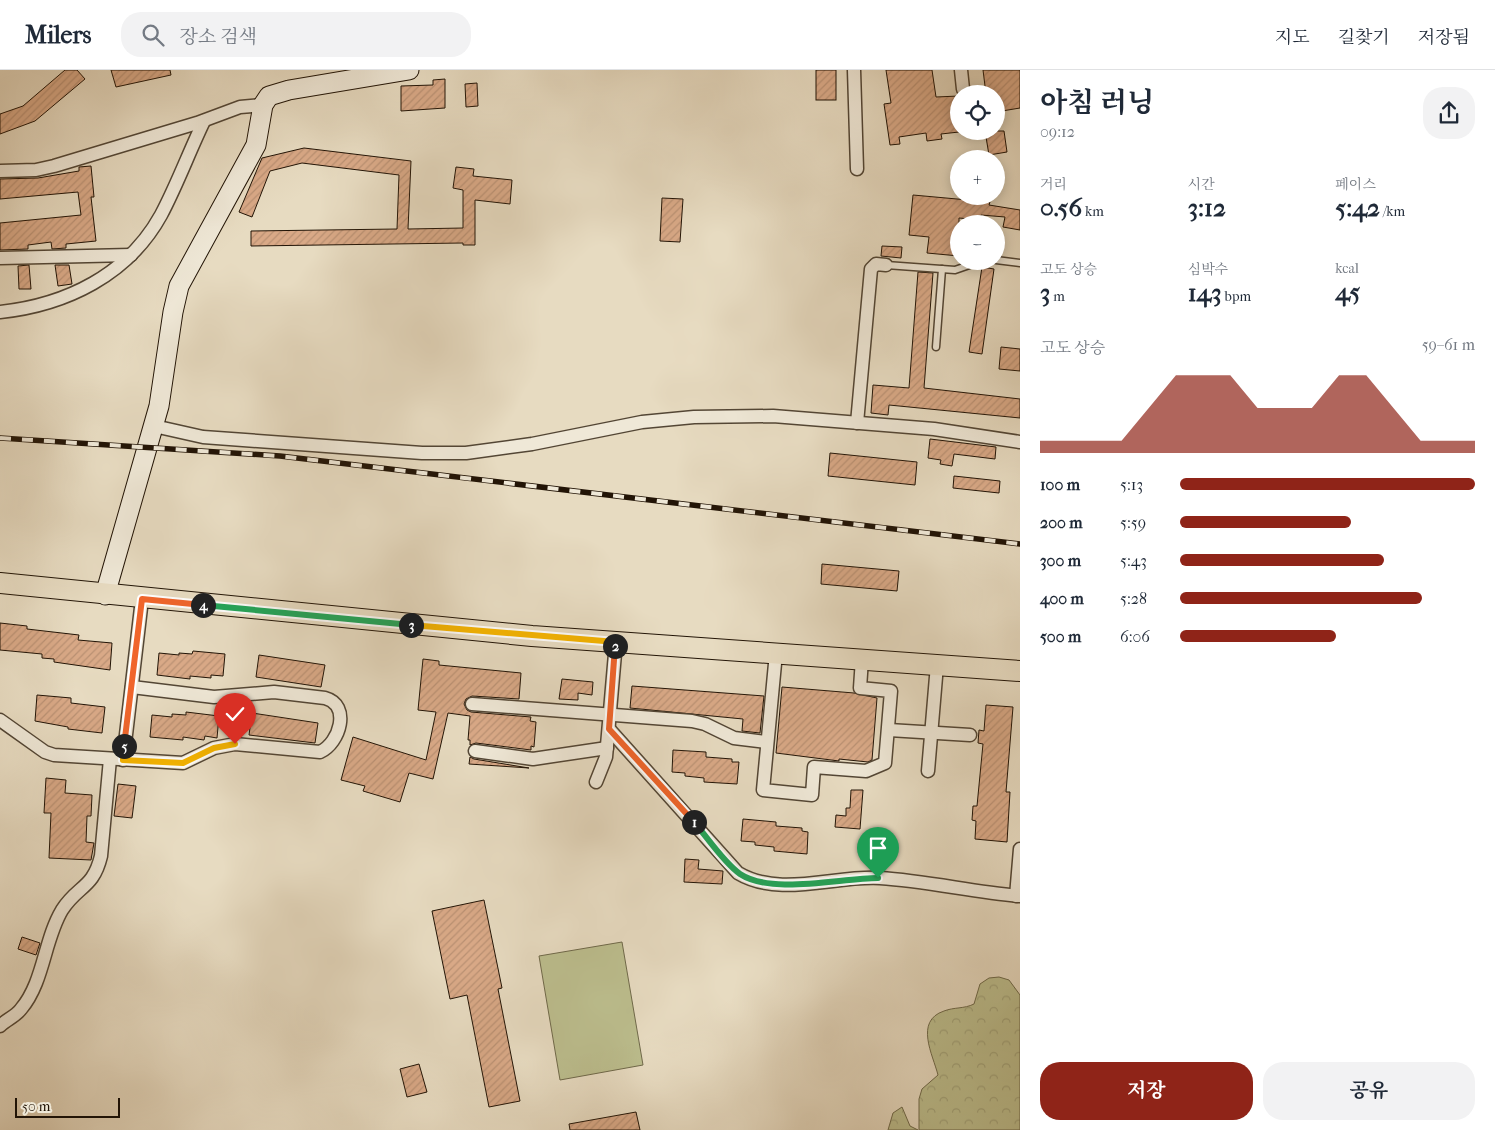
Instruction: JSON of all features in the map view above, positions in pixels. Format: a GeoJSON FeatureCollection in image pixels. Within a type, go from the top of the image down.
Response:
{"type":"FeatureCollection","features":[{"type":"Feature","properties":{"kind":"main road"},"geometry":{"type":"LineString","coordinates":[[105,595],[159,406],[173,312],[180,286],[256,145],[263,105],[269,96],[290,90],[409,70]]}},
{"type":"Feature","properties":{"kind":"main road"},"geometry":{"type":"LineString","coordinates":[[0,584],[532,636],[1020,671]]}},
{"type":"Feature","properties":{"kind":"street"},"geometry":{"type":"LineString","coordinates":[[854,70],[856,169]]}},
{"type":"Feature","properties":{"kind":"street"},"geometry":{"type":"LineString","coordinates":[[961,70],[963,85]]}},
{"type":"Feature","properties":{"kind":"street"},"geometry":{"type":"LineString","coordinates":[[0,171],[36,170],[54,166],[204,121],[240,107],[263,105]]}},
{"type":"Feature","properties":{"kind":"street"},"geometry":{"type":"LineString","coordinates":[[0,312],[27,309],[72,294],[99,281],[122,264],[144,241],[161,215],[204,121]]}},
{"type":"Feature","properties":{"kind":"street"},"geometry":{"type":"LineString","coordinates":[[0,258],[131,255]]}},
{"type":"Feature","properties":{"kind":"street"},"geometry":{"type":"LineString","coordinates":[[857,423],[871,269],[876,264],[886,265]]}},
{"type":"Feature","properties":{"kind":"street"},"geometry":{"type":"LineString","coordinates":[[154,426],[203,437],[422,453],[466,453],[532,444],[642,422],[694,417],[773,416],[934,429],[1020,442]]}},
{"type":"Feature","properties":{"kind":"street"},"geometry":{"type":"LineString","coordinates":[[0,1026],[21,1009],[35,984],[61,912],[72,897],[92,880],[98,872],[116,759],[132,687],[142,599]]}},
{"type":"Feature","properties":{"kind":"street"},"geometry":{"type":"LineString","coordinates":[[596,782],[606,757],[616,642]]}},
{"type":"Feature","properties":{"kind":"street"},"geometry":{"type":"LineString","coordinates":[[776,653],[762,790],[812,795],[814,767],[866,772],[885,763],[891,691],[860,688],[862,659]]}},
{"type":"Feature","properties":{"kind":"street"},"geometry":{"type":"LineString","coordinates":[[928,771],[937,665]]}},
{"type":"Feature","properties":{"kind":"street"},"geometry":{"type":"LineString","coordinates":[[0,720],[45,752],[183,763],[214,748],[235,744],[320,752],[327,749],[333,742],[340,722],[338,706],[333,700],[325,698],[274,692],[214,696],[132,687]]}},
{"type":"Feature","properties":{"kind":"street"},"geometry":{"type":"LineString","coordinates":[[472,704],[692,721],[705,724],[734,738],[766,742]]}},
{"type":"Feature","properties":{"kind":"street"},"geometry":{"type":"LineString","coordinates":[[609,729],[738,873],[758,882],[790,884],[878,878],[958,886],[1018,896],[1020,849]]}},
{"type":"Feature","properties":{"kind":"street"},"geometry":{"type":"LineString","coordinates":[[889,730],[970,735]]}},
{"type":"Feature","properties":{"kind":"street"},"geometry":{"type":"LineString","coordinates":[[476,750],[533,759],[607,748]]}},
{"type":"Feature","properties":{"kind":"lane"},"geometry":{"type":"LineString","coordinates":[[1005,262],[1020,264]]}},
{"type":"Feature","properties":{"kind":"lane"},"geometry":{"type":"LineString","coordinates":[[886,265],[950,270]]}},
{"type":"Feature","properties":{"kind":"lane"},"geometry":{"type":"LineString","coordinates":[[936,347],[942,269]]}},
{"type":"Feature","properties":{"kind":"green space"},"geometry":{"type":"Polygon","coordinates":[[[622,942],[643,1065],[560,1080],[539,956],[622,942]]]}},
{"type":"Feature","properties":{"kind":"green space"},"geometry":{"type":"Polygon","coordinates":[[[999,977],[1009,980],[1020,995],[1020,1130],[919,1130],[919,1099],[922,1089],[938,1075],[928,1039],[930,1022],[935,1016],[944,1011],[974,1004],[980,984],[989,978],[999,977]]]}},
{"type":"Feature","properties":{"kind":"green space"},"geometry":{"type":"Polygon","coordinates":[[[902,1107],[910,1126],[918,1130],[888,1130],[893,1113],[902,1107]]]}},
{"type":"Feature","properties":{"kind":"building"},"geometry":{"type":"Polygon","coordinates":[[[65,70],[77,70],[85,79],[35,121],[0,134],[0,114],[23,106],[65,70]]]}},
{"type":"Feature","properties":{"kind":"building"},"geometry":{"type":"Polygon","coordinates":[[[111,70],[170,70],[171,75],[116,87],[111,70]]]}},
{"type":"Feature","properties":{"kind":"building"},"geometry":{"type":"Polygon","coordinates":[[[816,70],[836,70],[836,100],[816,100],[816,70]]]}},
{"type":"Feature","properties":{"kind":"building"},"geometry":{"type":"Polygon","coordinates":[[[886,70],[932,70],[936,97],[950,96],[950,133],[941,134],[942,139],[927,141],[926,133],[899,137],[900,144],[890,145],[884,104],[891,103],[886,70]]]}},
{"type":"Feature","properties":{"kind":"building"},"geometry":{"type":"Polygon","coordinates":[[[983,70],[1020,70],[1020,108],[1005,110],[1005,85],[985,85],[983,70]]]}},
{"type":"Feature","properties":{"kind":"building"},"geometry":{"type":"Polygon","coordinates":[[[445,79],[445,108],[401,111],[401,86],[433,85],[433,80],[445,79]]]}},
{"type":"Feature","properties":{"kind":"building"},"geometry":{"type":"Polygon","coordinates":[[[477,83],[478,106],[466,107],[465,84],[477,83]]]}},
{"type":"Feature","properties":{"kind":"building"},"geometry":{"type":"Polygon","coordinates":[[[1005,138],[1007,152],[1005,152],[1005,150],[988,150],[986,140],[1005,140],[1005,138]]]}},
{"type":"Feature","properties":{"kind":"building"},"geometry":{"type":"Polygon","coordinates":[[[304,148],[411,161],[408,229],[463,228],[463,190],[453,188],[456,167],[474,169],[473,176],[512,180],[510,204],[475,200],[475,245],[463,245],[463,243],[251,246],[251,231],[397,229],[399,175],[302,163],[270,171],[252,217],[239,212],[262,158],[304,148]]]}},
{"type":"Feature","properties":{"kind":"building"},"geometry":{"type":"Polygon","coordinates":[[[91,166],[94,197],[91,197],[96,241],[66,244],[66,248],[52,249],[51,242],[28,245],[28,249],[0,250],[0,223],[81,215],[78,192],[0,199],[0,179],[38,178],[79,171],[79,167],[91,166]]]}},
{"type":"Feature","properties":{"kind":"building"},"geometry":{"type":"Polygon","coordinates":[[[913,195],[950,198],[950,205],[989,205],[1020,210],[1020,230],[1005,227],[1005,215],[950,215],[950,255],[927,253],[929,237],[909,235],[913,195]]]}},
{"type":"Feature","properties":{"kind":"building"},"geometry":{"type":"Polygon","coordinates":[[[662,198],[683,199],[680,242],[660,241],[662,198]]]}},
{"type":"Feature","properties":{"kind":"building"},"geometry":{"type":"Polygon","coordinates":[[[882,246],[902,247],[901,258],[881,256],[882,246]]]}},
{"type":"Feature","properties":{"kind":"building"},"geometry":{"type":"Polygon","coordinates":[[[29,265],[31,289],[19,289],[18,266],[29,265]]]}},
{"type":"Feature","properties":{"kind":"building"},"geometry":{"type":"Polygon","coordinates":[[[55,265],[69,265],[72,284],[58,286],[55,265]]]}},
{"type":"Feature","properties":{"kind":"building"},"geometry":{"type":"Polygon","coordinates":[[[982,270],[994,270],[982,354],[969,352],[982,270]]]}},
{"type":"Feature","properties":{"kind":"building"},"geometry":{"type":"Polygon","coordinates":[[[918,272],[933,273],[924,388],[1020,399],[1020,418],[889,405],[888,415],[871,413],[873,385],[909,388],[918,272]]]}},
{"type":"Feature","properties":{"kind":"building"},"geometry":{"type":"Polygon","coordinates":[[[1001,347],[1020,349],[1020,371],[999,369],[1001,347]]]}},
{"type":"Feature","properties":{"kind":"building"},"geometry":{"type":"Polygon","coordinates":[[[930,439],[996,447],[995,459],[954,454],[952,466],[940,464],[941,460],[928,458],[930,439]]]}},
{"type":"Feature","properties":{"kind":"building"},"geometry":{"type":"Polygon","coordinates":[[[830,453],[917,462],[915,485],[828,476],[830,453]]]}},
{"type":"Feature","properties":{"kind":"building"},"geometry":{"type":"Polygon","coordinates":[[[954,476],[1000,481],[999,493],[953,488],[954,476]]]}},
{"type":"Feature","properties":{"kind":"building"},"geometry":{"type":"Polygon","coordinates":[[[822,564],[899,571],[897,591],[821,584],[822,564]]]}},
{"type":"Feature","properties":{"kind":"building"},"geometry":{"type":"Polygon","coordinates":[[[0,623],[27,626],[27,629],[79,635],[78,640],[112,643],[110,670],[54,662],[54,659],[42,658],[42,654],[0,650],[0,623]]]}},
{"type":"Feature","properties":{"kind":"building"},"geometry":{"type":"Polygon","coordinates":[[[193,651],[225,654],[223,676],[211,675],[211,678],[190,676],[190,679],[157,675],[159,653],[179,655],[179,653],[192,654],[193,651]]]}},
{"type":"Feature","properties":{"kind":"building"},"geometry":{"type":"Polygon","coordinates":[[[259,655],[325,665],[321,687],[256,677],[259,655]]]}},
{"type":"Feature","properties":{"kind":"building"},"geometry":{"type":"Polygon","coordinates":[[[423,659],[439,661],[439,665],[521,673],[519,699],[472,696],[466,699],[464,704],[467,710],[471,712],[531,717],[530,721],[536,722],[534,747],[531,746],[531,750],[476,743],[470,745],[470,740],[468,740],[470,716],[448,713],[433,779],[409,773],[400,802],[363,791],[365,786],[341,780],[353,737],[426,760],[436,712],[418,710],[423,659]]]}},
{"type":"Feature","properties":{"kind":"building"},"geometry":{"type":"Polygon","coordinates":[[[562,679],[593,682],[592,695],[578,693],[578,700],[559,699],[562,679]]]}},
{"type":"Feature","properties":{"kind":"building"},"geometry":{"type":"Polygon","coordinates":[[[632,686],[764,696],[760,733],[742,731],[743,719],[630,708],[632,686]]]}},
{"type":"Feature","properties":{"kind":"building"},"geometry":{"type":"Polygon","coordinates":[[[782,687],[854,693],[877,698],[872,760],[868,762],[839,759],[839,761],[776,753],[782,687]]]}},
{"type":"Feature","properties":{"kind":"building"},"geometry":{"type":"Polygon","coordinates":[[[37,695],[71,698],[71,703],[105,707],[102,733],[68,729],[68,727],[35,721],[37,695]]]}},
{"type":"Feature","properties":{"kind":"building"},"geometry":{"type":"Polygon","coordinates":[[[986,705],[1013,707],[1006,792],[1010,792],[1007,842],[975,839],[976,821],[972,820],[973,806],[977,806],[983,744],[978,743],[979,730],[984,731],[986,705]]]}},
{"type":"Feature","properties":{"kind":"building"},"geometry":{"type":"Polygon","coordinates":[[[186,712],[219,716],[217,738],[205,736],[204,740],[183,737],[183,740],[150,737],[152,715],[172,717],[172,714],[186,715],[186,712]]]}},
{"type":"Feature","properties":{"kind":"building"},"geometry":{"type":"Polygon","coordinates":[[[252,713],[318,723],[315,743],[249,735],[252,713]]]}},
{"type":"Feature","properties":{"kind":"building"},"geometry":{"type":"Polygon","coordinates":[[[673,750],[706,752],[706,757],[732,759],[732,762],[739,762],[737,784],[704,782],[704,778],[685,776],[685,773],[672,772],[673,750]]]}},
{"type":"Feature","properties":{"kind":"building"},"geometry":{"type":"Polygon","coordinates":[[[470,757],[474,759],[529,768],[469,764],[470,757]]]}},
{"type":"Feature","properties":{"kind":"building"},"geometry":{"type":"Polygon","coordinates":[[[46,778],[66,780],[65,793],[92,795],[91,816],[87,816],[86,842],[94,843],[91,860],[49,858],[51,813],[44,813],[46,778]]]}},
{"type":"Feature","properties":{"kind":"building"},"geometry":{"type":"Polygon","coordinates":[[[118,784],[136,786],[132,818],[114,816],[118,784]]]}},
{"type":"Feature","properties":{"kind":"building"},"geometry":{"type":"Polygon","coordinates":[[[851,790],[863,790],[860,829],[835,827],[836,815],[846,816],[846,808],[850,808],[851,790]]]}},
{"type":"Feature","properties":{"kind":"building"},"geometry":{"type":"Polygon","coordinates":[[[743,819],[776,822],[776,826],[802,828],[802,831],[808,832],[807,854],[774,851],[774,847],[755,845],[755,842],[741,841],[743,819]]]}},
{"type":"Feature","properties":{"kind":"building"},"geometry":{"type":"Polygon","coordinates":[[[685,859],[699,860],[698,869],[723,871],[722,884],[684,882],[685,859]]]}},
{"type":"Feature","properties":{"kind":"building"},"geometry":{"type":"Polygon","coordinates":[[[484,900],[502,988],[498,989],[520,1101],[489,1107],[467,995],[450,999],[432,911],[484,900]]]}},
{"type":"Feature","properties":{"kind":"building"},"geometry":{"type":"Polygon","coordinates":[[[22,937],[40,943],[36,955],[18,949],[22,937]]]}},
{"type":"Feature","properties":{"kind":"building"},"geometry":{"type":"Polygon","coordinates":[[[419,1064],[427,1092],[407,1097],[400,1069],[419,1064]]]}},
{"type":"Feature","properties":{"kind":"building"},"geometry":{"type":"Polygon","coordinates":[[[636,1112],[640,1130],[570,1130],[569,1124],[636,1112]]]}},
{"type":"Feature","properties":{"kind":"railway"},"geometry":{"type":"LineString","coordinates":[[0,438],[280,456],[1020,544]]}},
{"type":"Feature","properties":{"kind":"route"},"geometry":{"type":"LineString","coordinates":[[235,744],[214,748],[183,763],[123,760],[142,599],[532,636],[616,642],[609,729],[738,873],[758,882],[790,884],[878,878]]}}]}
